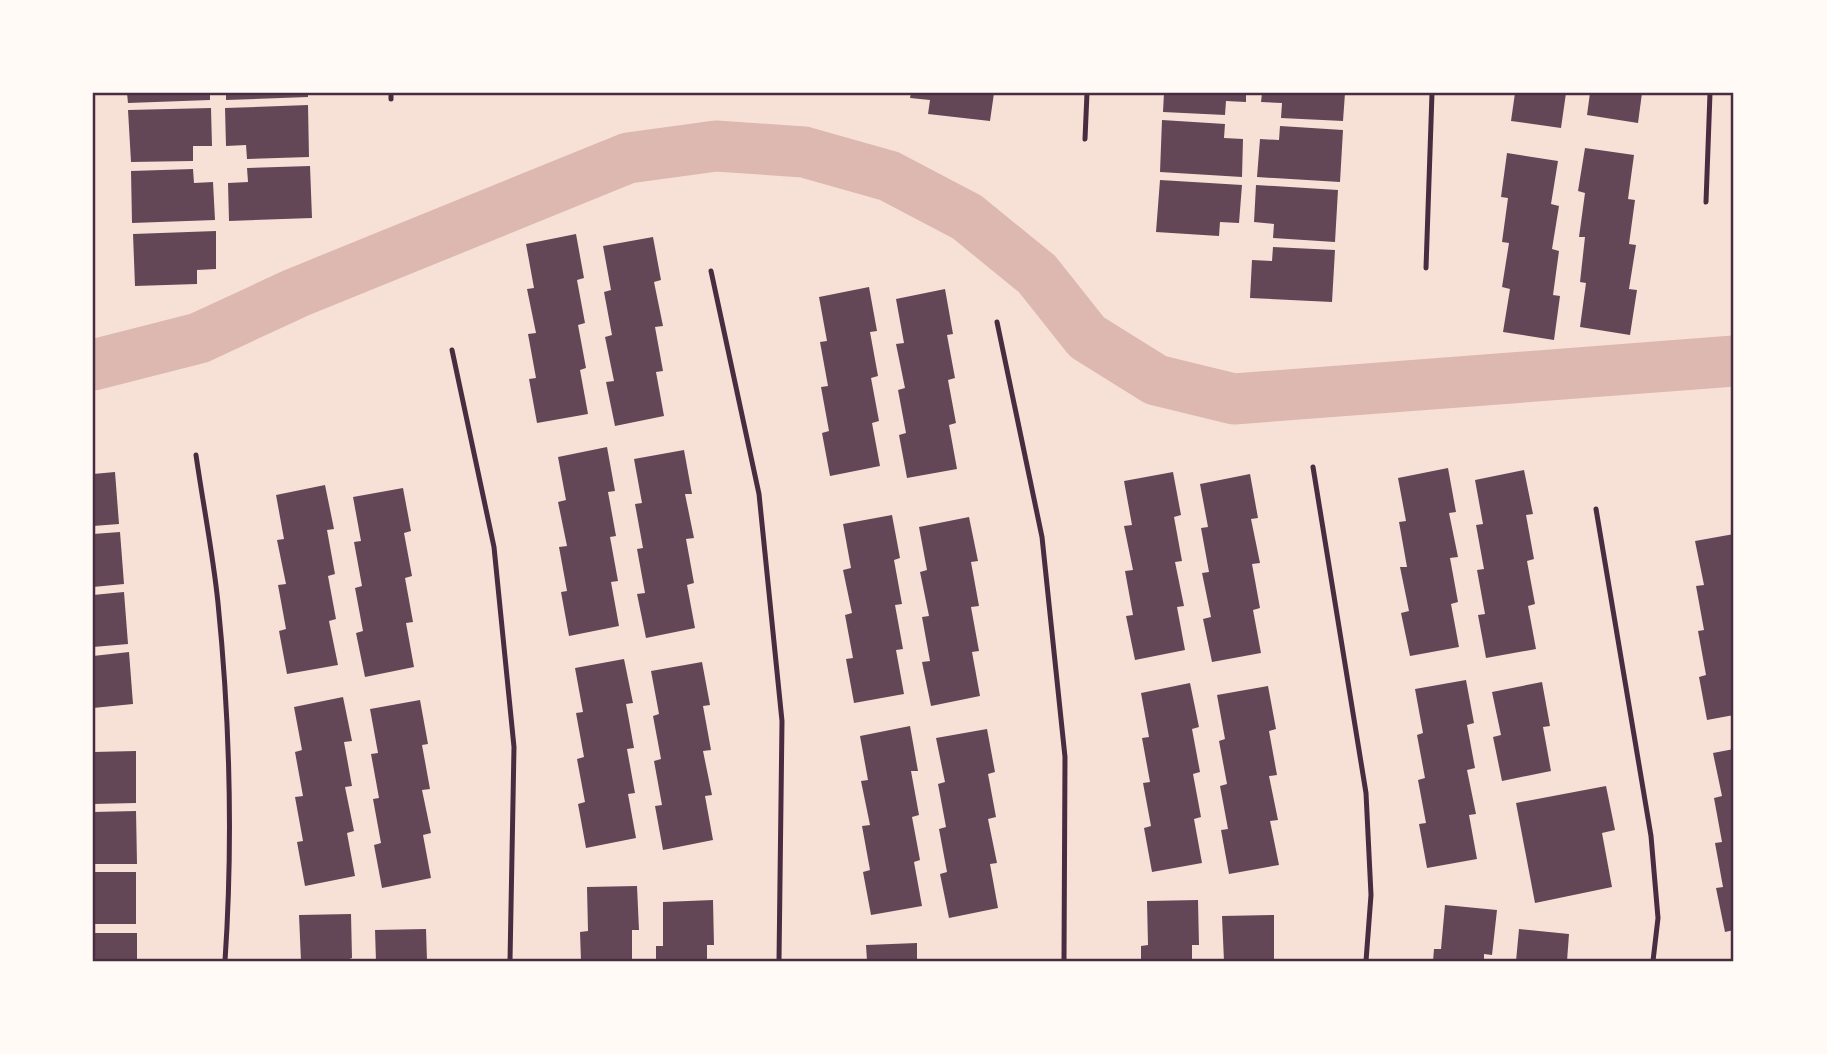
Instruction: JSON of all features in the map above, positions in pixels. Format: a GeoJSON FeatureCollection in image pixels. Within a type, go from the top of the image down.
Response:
{"type":"FeatureCollection","features":[{"type":"Feature","properties":{"kind":"lane"},"geometry":{"type":"LineString","coordinates":[[1085,139],[1087,93]]}},
{"type":"Feature","properties":{"kind":"lane"},"geometry":{"type":"LineString","coordinates":[[1426,268],[1432,93]]}},
{"type":"Feature","properties":{"kind":"lane"},"geometry":{"type":"LineString","coordinates":[[1706,202],[1710,93]]}},
{"type":"Feature","properties":{"kind":"lane"},"geometry":{"type":"LineString","coordinates":[[711,271],[759,494],[782,721],[779,961]]}},
{"type":"Feature","properties":{"kind":"lane"},"geometry":{"type":"LineString","coordinates":[[997,322],[1042,537],[1065,757],[1064,961]]}},
{"type":"Feature","properties":{"kind":"lane"},"geometry":{"type":"LineString","coordinates":[[452,350],[494,547],[514,747],[510,961]]}},
{"type":"Feature","properties":{"kind":"lane"},"geometry":{"type":"LineString","coordinates":[[196,455],[218,602],[229,750],[229,899],[225,961]]}},
{"type":"Feature","properties":{"kind":"lane"},"geometry":{"type":"LineString","coordinates":[[1313,467],[1366,793],[1371,895],[1366,961]]}},
{"type":"Feature","properties":{"kind":"lane"},"geometry":{"type":"LineString","coordinates":[[1596,509],[1651,835],[1658,918],[1653,961]]}},
{"type":"Feature","properties":{"kind":"building"},"geometry":{"type":"Polygon","coordinates":[[[127,93],[210,93],[210,100],[128,103],[127,93]]]}},
{"type":"Feature","properties":{"kind":"building"},"geometry":{"type":"Polygon","coordinates":[[[226,93],[308,93],[308,97],[226,100],[226,93]]]}},
{"type":"Feature","properties":{"kind":"building"},"geometry":{"type":"Polygon","coordinates":[[[911,93],[994,93],[990,121],[928,114],[930,100],[910,98],[911,93]]]}},
{"type":"Feature","properties":{"kind":"building"},"geometry":{"type":"Polygon","coordinates":[[[1164,93],[1246,93],[1246,102],[1226,101],[1225,115],[1163,112],[1164,93]]]}},
{"type":"Feature","properties":{"kind":"building"},"geometry":{"type":"Polygon","coordinates":[[[1262,93],[1345,93],[1343,121],[1281,118],[1282,103],[1261,102],[1262,93]]]}},
{"type":"Feature","properties":{"kind":"building"},"geometry":{"type":"Polygon","coordinates":[[[1515,93],[1566,93],[1561,128],[1511,121],[1515,93]]]}},
{"type":"Feature","properties":{"kind":"building"},"geometry":{"type":"Polygon","coordinates":[[[1590,93],[1642,93],[1638,123],[1587,115],[1590,93]]]}},
{"type":"Feature","properties":{"kind":"building"},"geometry":{"type":"Polygon","coordinates":[[[308,105],[309,157],[247,159],[246,145],[226,146],[225,108],[308,105]]]}},
{"type":"Feature","properties":{"kind":"building"},"geometry":{"type":"Polygon","coordinates":[[[211,108],[212,146],[193,146],[193,161],[131,162],[128,110],[211,108]]]}},
{"type":"Feature","properties":{"kind":"building"},"geometry":{"type":"Polygon","coordinates":[[[1162,120],[1225,124],[1224,138],[1243,139],[1242,177],[1160,172],[1162,120]]]}},
{"type":"Feature","properties":{"kind":"building"},"geometry":{"type":"Polygon","coordinates":[[[1280,126],[1343,130],[1340,182],[1257,177],[1260,139],[1279,140],[1280,126]]]}},
{"type":"Feature","properties":{"kind":"building"},"geometry":{"type":"Polygon","coordinates":[[[1585,148],[1634,155],[1628,199],[1635,200],[1629,244],[1636,245],[1629,289],[1637,290],[1630,335],[1580,327],[1586,283],[1580,282],[1585,237],[1579,237],[1585,193],[1578,191],[1585,148]]]}},
{"type":"Feature","properties":{"kind":"building"},"geometry":{"type":"Polygon","coordinates":[[[1507,153],[1558,161],[1551,204],[1559,206],[1552,249],[1559,251],[1553,295],[1560,296],[1554,340],[1503,332],[1510,289],[1502,287],[1509,243],[1502,242],[1508,198],[1501,197],[1507,153]]]}},
{"type":"Feature","properties":{"kind":"building"},"geometry":{"type":"Polygon","coordinates":[[[310,166],[312,218],[229,221],[228,183],[248,182],[247,168],[310,166]]]}},
{"type":"Feature","properties":{"kind":"building"},"geometry":{"type":"Polygon","coordinates":[[[193,169],[194,183],[213,182],[215,220],[132,223],[131,171],[193,169]]]}},
{"type":"Feature","properties":{"kind":"building"},"geometry":{"type":"Polygon","coordinates":[[[1160,180],[1242,185],[1239,223],[1220,222],[1219,236],[1156,232],[1160,180]]]}},
{"type":"Feature","properties":{"kind":"building"},"geometry":{"type":"Polygon","coordinates":[[[1256,185],[1338,190],[1335,242],[1273,238],[1274,224],[1254,222],[1256,185]]]}},
{"type":"Feature","properties":{"kind":"building"},"geometry":{"type":"Polygon","coordinates":[[[216,231],[216,269],[197,270],[197,284],[135,286],[133,234],[216,231]]]}},
{"type":"Feature","properties":{"kind":"building"},"geometry":{"type":"Polygon","coordinates":[[[576,234],[584,278],[577,280],[585,323],[578,325],[586,368],[580,370],[588,414],[537,423],[529,379],[536,378],[528,334],[536,333],[527,289],[534,288],[526,244],[576,234]]]}},
{"type":"Feature","properties":{"kind":"building"},"geometry":{"type":"Polygon","coordinates":[[[653,237],[661,280],[654,282],[663,326],[655,327],[663,371],[656,372],[664,416],[615,426],[606,382],[614,381],[605,337],[612,335],[604,292],[611,290],[603,246],[653,237]]]}},
{"type":"Feature","properties":{"kind":"building"},"geometry":{"type":"Polygon","coordinates":[[[1273,247],[1335,250],[1332,302],[1250,298],[1252,260],[1272,261],[1273,247]]]}},
{"type":"Feature","properties":{"kind":"building"},"geometry":{"type":"Polygon","coordinates":[[[869,287],[877,331],[870,332],[878,376],[871,378],[879,421],[872,423],[880,466],[830,476],[822,433],[829,431],[821,387],[828,386],[820,342],[827,341],[819,297],[869,287]]]}},
{"type":"Feature","properties":{"kind":"building"},"geometry":{"type":"Polygon","coordinates":[[[945,289],[953,334],[947,335],[955,378],[948,380],[956,423],[949,425],[957,469],[907,478],[899,435],[906,433],[898,390],[905,388],[896,344],[904,343],[896,299],[945,289]]]}},
{"type":"Feature","properties":{"kind":"building"},"geometry":{"type":"Polygon","coordinates":[[[607,447],[615,491],[608,492],[616,536],[610,537],[618,581],[611,582],[619,626],[569,636],[561,592],[567,591],[559,547],[567,546],[558,502],[566,500],[558,457],[607,447]]]}},
{"type":"Feature","properties":{"kind":"building"},"geometry":{"type":"Polygon","coordinates":[[[684,450],[692,494],[685,494],[694,538],[686,539],[694,583],[687,585],[695,628],[646,638],[637,594],[645,593],[637,549],[643,548],[635,504],[642,503],[634,459],[684,450]]]}},
{"type":"Feature","properties":{"kind":"building"},"geometry":{"type":"Polygon","coordinates":[[[1448,468],[1456,512],[1449,513],[1458,557],[1450,558],[1458,602],[1451,604],[1459,647],[1410,656],[1401,613],[1409,611],[1400,567],[1407,567],[1399,522],[1406,521],[1398,478],[1448,468]]]}},
{"type":"Feature","properties":{"kind":"building"},"geometry":{"type":"Polygon","coordinates":[[[1524,470],[1533,514],[1526,515],[1534,559],[1527,561],[1535,604],[1528,606],[1536,649],[1486,658],[1478,615],[1485,614],[1477,570],[1484,569],[1476,525],[1483,524],[1475,480],[1524,470]]]}},
{"type":"Feature","properties":{"kind":"building"},"geometry":{"type":"Polygon","coordinates":[[[115,472],[119,524],[93,526],[93,474],[115,472]]]}},
{"type":"Feature","properties":{"kind":"building"},"geometry":{"type":"Polygon","coordinates":[[[1173,472],[1181,515],[1174,517],[1182,561],[1175,562],[1184,606],[1177,607],[1185,650],[1135,660],[1126,616],[1133,615],[1125,571],[1133,570],[1124,526],[1132,525],[1124,481],[1173,472]]]}},
{"type":"Feature","properties":{"kind":"building"},"geometry":{"type":"Polygon","coordinates":[[[1250,474],[1258,518],[1251,519],[1260,563],[1252,564],[1260,608],[1253,610],[1261,653],[1212,662],[1203,619],[1211,617],[1202,573],[1209,572],[1201,528],[1208,527],[1200,484],[1250,474]]]}},
{"type":"Feature","properties":{"kind":"building"},"geometry":{"type":"Polygon","coordinates":[[[325,485],[334,529],[327,530],[335,574],[328,576],[336,619],[329,621],[338,665],[287,674],[279,631],[286,629],[278,585],[286,584],[277,540],[284,539],[276,495],[325,485]]]}},
{"type":"Feature","properties":{"kind":"building"},"geometry":{"type":"Polygon","coordinates":[[[403,488],[411,531],[404,533],[412,576],[405,578],[413,622],[406,623],[414,667],[365,677],[356,633],[363,631],[355,588],[362,586],[354,542],[361,541],[353,497],[403,488]]]}},
{"type":"Feature","properties":{"kind":"building"},"geometry":{"type":"Polygon","coordinates":[[[892,515],[900,558],[894,560],[902,604],[895,605],[903,649],[896,650],[904,694],[854,703],[846,659],[853,658],[845,615],[852,613],[843,570],[851,568],[843,524],[892,515]]]}},
{"type":"Feature","properties":{"kind":"building"},"geometry":{"type":"Polygon","coordinates":[[[969,517],[978,561],[971,562],[979,606],[971,607],[979,651],[972,652],[980,696],[931,706],[922,662],[930,661],[922,617],[929,616],[920,572],[927,570],[919,527],[969,517]]]}},
{"type":"Feature","properties":{"kind":"building"},"geometry":{"type":"Polygon","coordinates":[[[120,532],[124,584],[93,587],[93,534],[120,532]]]}},
{"type":"Feature","properties":{"kind":"building"},"geometry":{"type":"Polygon","coordinates":[[[1734,534],[1734,715],[1707,720],[1699,677],[1706,675],[1698,631],[1704,630],[1696,586],[1704,585],[1695,541],[1734,534]]]}},
{"type":"Feature","properties":{"kind":"building"},"geometry":{"type":"Polygon","coordinates":[[[124,592],[128,644],[93,647],[93,595],[124,592]]]}},
{"type":"Feature","properties":{"kind":"building"},"geometry":{"type":"Polygon","coordinates":[[[129,652],[133,704],[93,708],[93,656],[129,652]]]}},
{"type":"Feature","properties":{"kind":"building"},"geometry":{"type":"Polygon","coordinates":[[[624,659],[633,703],[626,704],[634,748],[627,749],[635,793],[628,794],[636,838],[586,848],[578,804],[585,802],[577,759],[584,757],[576,713],[583,712],[575,668],[624,659]]]}},
{"type":"Feature","properties":{"kind":"building"},"geometry":{"type":"Polygon","coordinates":[[[702,662],[710,705],[703,706],[711,750],[703,751],[712,795],[705,796],[713,840],[663,850],[655,806],[662,805],[654,761],[661,759],[653,716],[659,714],[651,671],[702,662]]]}},
{"type":"Feature","properties":{"kind":"building"},"geometry":{"type":"Polygon","coordinates":[[[1466,680],[1474,723],[1467,725],[1475,768],[1467,770],[1476,814],[1469,815],[1477,859],[1427,868],[1419,824],[1426,823],[1418,780],[1425,778],[1417,735],[1423,733],[1415,689],[1466,680]]]}},
{"type":"Feature","properties":{"kind":"building"},"geometry":{"type":"Polygon","coordinates":[[[1542,682],[1550,726],[1543,727],[1551,771],[1502,781],[1493,737],[1501,735],[1492,692],[1542,682]]]}},
{"type":"Feature","properties":{"kind":"building"},"geometry":{"type":"Polygon","coordinates":[[[1190,683],[1199,727],[1192,729],[1200,772],[1193,774],[1201,817],[1194,819],[1202,863],[1152,872],[1144,828],[1151,826],[1143,783],[1150,782],[1142,738],[1149,737],[1141,693],[1190,683]]]}},
{"type":"Feature","properties":{"kind":"building"},"geometry":{"type":"Polygon","coordinates":[[[1268,686],[1276,729],[1269,731],[1277,775],[1269,776],[1278,820],[1270,821],[1279,865],[1229,874],[1221,830],[1228,829],[1220,786],[1227,784],[1219,741],[1225,739],[1217,695],[1268,686]]]}},
{"type":"Feature","properties":{"kind":"building"},"geometry":{"type":"Polygon","coordinates":[[[343,697],[352,741],[344,742],[352,786],[345,787],[354,831],[347,833],[355,876],[305,886],[297,842],[303,841],[295,797],[303,796],[295,752],[302,750],[294,707],[343,697]]]}},
{"type":"Feature","properties":{"kind":"building"},"geometry":{"type":"Polygon","coordinates":[[[420,700],[428,744],[422,745],[430,789],[422,790],[431,833],[423,835],[431,878],[382,888],[374,845],[381,843],[373,799],[379,798],[371,754],[378,753],[370,709],[420,700]]]}},
{"type":"Feature","properties":{"kind":"building"},"geometry":{"type":"Polygon","coordinates":[[[910,726],[918,771],[911,771],[919,815],[912,817],[920,860],[914,862],[922,906],[871,915],[863,872],[870,870],[862,826],[870,825],[861,781],[868,780],[860,736],[910,726]]]}},
{"type":"Feature","properties":{"kind":"building"},"geometry":{"type":"Polygon","coordinates":[[[987,729],[995,772],[988,774],[996,817],[988,819],[997,863],[990,864],[998,908],[949,918],[940,874],[947,872],[939,829],[946,827],[938,784],[945,782],[936,738],[987,729]]]}},
{"type":"Feature","properties":{"kind":"building"},"geometry":{"type":"Polygon","coordinates":[[[1734,749],[1734,930],[1725,932],[1716,888],[1723,887],[1715,843],[1722,842],[1714,798],[1722,796],[1713,753],[1734,749]]]}},
{"type":"Feature","properties":{"kind":"building"},"geometry":{"type":"Polygon","coordinates":[[[136,751],[136,803],[93,804],[93,752],[136,751]]]}},
{"type":"Feature","properties":{"kind":"building"},"geometry":{"type":"Polygon","coordinates":[[[1606,786],[1615,830],[1602,833],[1612,887],[1535,903],[1516,803],[1606,786]]]}},
{"type":"Feature","properties":{"kind":"building"},"geometry":{"type":"Polygon","coordinates":[[[136,811],[137,864],[93,864],[93,812],[136,811]]]}},
{"type":"Feature","properties":{"kind":"building"},"geometry":{"type":"Polygon","coordinates":[[[93,872],[136,872],[136,924],[93,924],[93,872]]]}},
{"type":"Feature","properties":{"kind":"building"},"geometry":{"type":"Polygon","coordinates":[[[637,886],[639,930],[632,930],[632,961],[581,961],[580,932],[588,931],[587,887],[637,886]]]}},
{"type":"Feature","properties":{"kind":"building"},"geometry":{"type":"Polygon","coordinates":[[[713,900],[714,945],[707,945],[707,961],[656,961],[656,946],[663,946],[663,902],[713,900]]]}},
{"type":"Feature","properties":{"kind":"building"},"geometry":{"type":"Polygon","coordinates":[[[1198,900],[1199,945],[1192,945],[1192,961],[1141,961],[1141,946],[1148,945],[1147,901],[1198,900]]]}},
{"type":"Feature","properties":{"kind":"building"},"geometry":{"type":"Polygon","coordinates":[[[1445,905],[1497,910],[1492,955],[1484,954],[1484,961],[1433,961],[1434,949],[1441,949],[1445,905]]]}},
{"type":"Feature","properties":{"kind":"building"},"geometry":{"type":"Polygon","coordinates":[[[351,914],[352,958],[344,961],[301,961],[299,915],[351,914]]]}},
{"type":"Feature","properties":{"kind":"building"},"geometry":{"type":"Polygon","coordinates":[[[1274,915],[1274,959],[1224,961],[1222,916],[1274,915]]]}},
{"type":"Feature","properties":{"kind":"building"},"geometry":{"type":"Polygon","coordinates":[[[426,929],[427,961],[376,961],[375,930],[426,929]]]}},
{"type":"Feature","properties":{"kind":"building"},"geometry":{"type":"Polygon","coordinates":[[[1519,929],[1569,934],[1567,961],[1516,961],[1519,929]]]}},
{"type":"Feature","properties":{"kind":"building"},"geometry":{"type":"Polygon","coordinates":[[[93,933],[137,933],[137,961],[93,961],[93,933]]]}},
{"type":"Feature","properties":{"kind":"building"},"geometry":{"type":"Polygon","coordinates":[[[917,943],[917,961],[867,961],[866,945],[917,943]]]}},
{"type":"Feature","properties":{"kind":"waterway"},"geometry":{"type":"LineString","coordinates":[[93,365],[199,338],[296,293],[628,158],[716,146],[804,152],[889,176],[967,217],[1037,274],[1087,337],[1156,380],[1234,399],[1734,361]]}}]}
